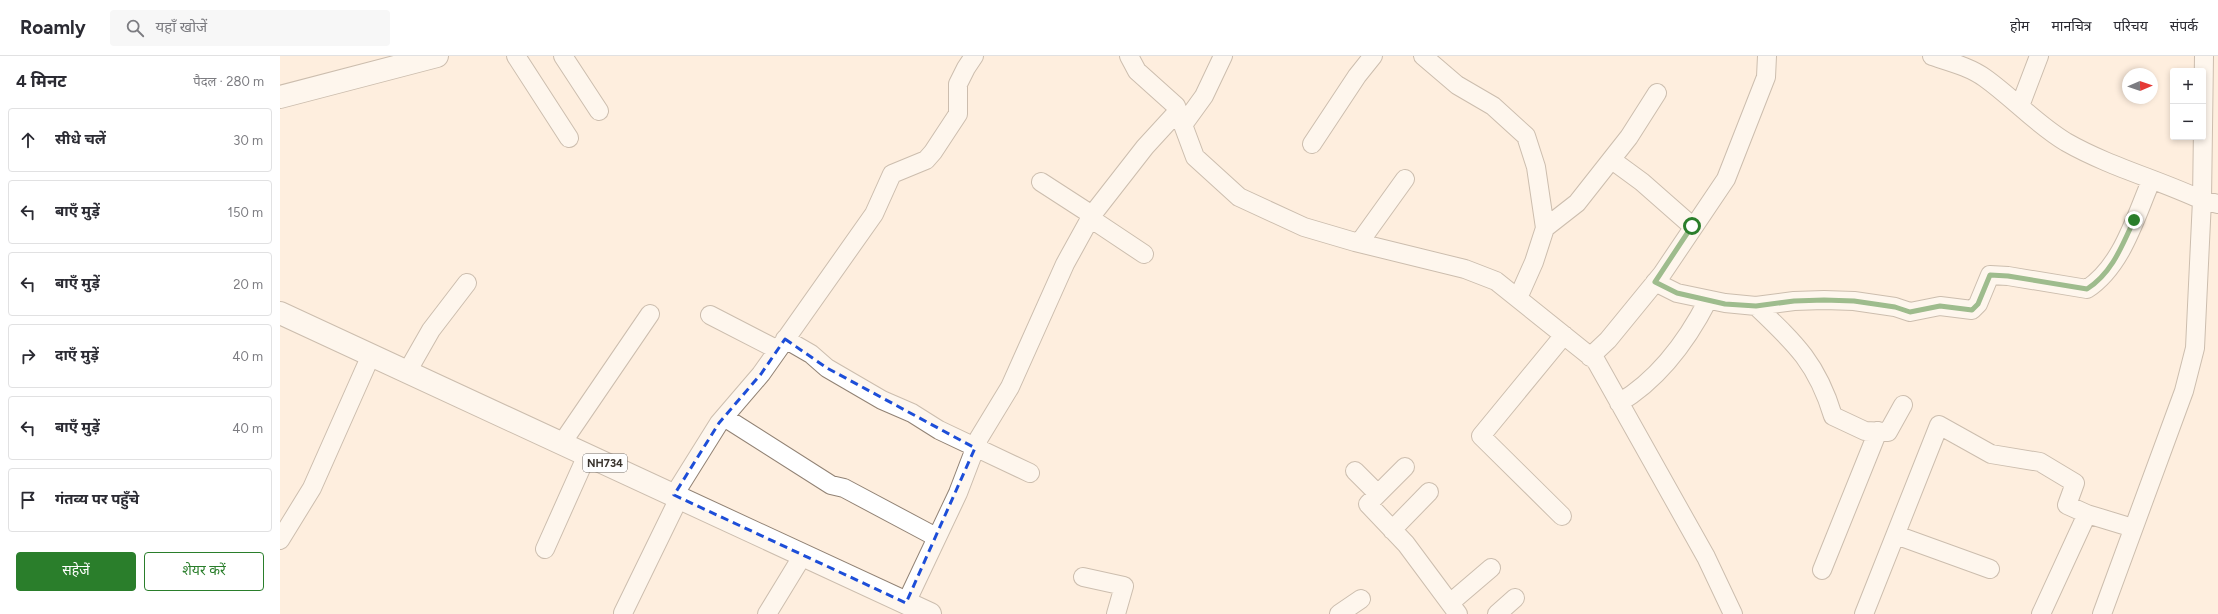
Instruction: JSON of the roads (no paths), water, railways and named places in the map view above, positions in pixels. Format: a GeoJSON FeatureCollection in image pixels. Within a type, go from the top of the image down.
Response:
{"type":"FeatureCollection","features":[{"type":"Feature","properties":{"kind":"main road"},"geometry":{"type":"LineString","coordinates":[[280,97],[436,56]]}},
{"type":"Feature","properties":{"kind":"main road","name":"NH734"},"geometry":{"type":"LineString","coordinates":[[280,313],[928,614]]}},
{"type":"Feature","properties":{"kind":"street"},"geometry":{"type":"LineString","coordinates":[[516,56],[569,138]]}},
{"type":"Feature","properties":{"kind":"street"},"geometry":{"type":"LineString","coordinates":[[563,56],[599,111]]}},
{"type":"Feature","properties":{"kind":"street"},"geometry":{"type":"LineString","coordinates":[[623,612],[676,496],[724,417],[761,374],[874,214],[892,174],[926,160],[933,152],[958,114],[958,84],[974,56]]}},
{"type":"Feature","properties":{"kind":"street"},"geometry":{"type":"LineString","coordinates":[[1129,56],[1138,71],[1176,106],[1195,157],[1238,197],[1304,227],[1359,243],[1465,269],[1496,281],[1596,361],[1706,557],[1733,614]]}},
{"type":"Feature","properties":{"kind":"street"},"geometry":{"type":"LineString","coordinates":[[906,603],[958,493],[978,438],[1010,387],[1065,264],[1091,217],[1145,147],[1181,118],[1204,96],[1223,56]]}},
{"type":"Feature","properties":{"kind":"street"},"geometry":{"type":"LineString","coordinates":[[1312,144],[1357,76],[1373,56]]}},
{"type":"Feature","properties":{"kind":"street"},"geometry":{"type":"LineString","coordinates":[[1423,56],[1457,85],[1493,106],[1526,136],[1536,167],[1545,228],[1534,262],[1518,298]]}},
{"type":"Feature","properties":{"kind":"street"},"geometry":{"type":"LineString","coordinates":[[1590,357],[1608,340],[1655,282],[1692,226],[1726,179],[1766,77],[1767,56]]}},
{"type":"Feature","properties":{"kind":"street"},"geometry":{"type":"LineString","coordinates":[[1932,56],[1959,65],[1984,77],[2041,124],[2066,141],[2104,161],[2151,181],[2210,202]]}},
{"type":"Feature","properties":{"kind":"street"},"geometry":{"type":"LineString","coordinates":[[2020,106],[2039,56]]}},
{"type":"Feature","properties":{"kind":"street"},"geometry":{"type":"LineString","coordinates":[[2102,614],[2184,391],[2195,348],[2210,202],[2204,56]]}},
{"type":"Feature","properties":{"kind":"street"},"geometry":{"type":"LineString","coordinates":[[1545,228],[1577,203],[1612,160],[1657,93]]}},
{"type":"Feature","properties":{"kind":"street"},"geometry":{"type":"LineString","coordinates":[[1612,160],[1642,182],[1692,226]]}},
{"type":"Feature","properties":{"kind":"street"},"geometry":{"type":"LineString","coordinates":[[1359,243],[1405,179]]}},
{"type":"Feature","properties":{"kind":"street"},"geometry":{"type":"LineString","coordinates":[[1655,282],[1677,293],[1708,300],[1756,306],[1794,301],[1854,301],[1895,307],[1910,312],[1940,306],[1972,310],[1978,304],[1990,275],[2008,276],[2087,289],[2102,280],[2119,253],[2151,181]]}},
{"type":"Feature","properties":{"kind":"street"},"geometry":{"type":"LineString","coordinates":[[1041,182],[1144,254]]}},
{"type":"Feature","properties":{"kind":"street"},"geometry":{"type":"LineString","coordinates":[[408,372],[431,330],[467,283]]}},
{"type":"Feature","properties":{"kind":"street"},"geometry":{"type":"LineString","coordinates":[[1619,403],[1637,392],[1657,374],[1688,336],[1708,300]]}},
{"type":"Feature","properties":{"kind":"street"},"geometry":{"type":"LineString","coordinates":[[1756,306],[1785,333],[1811,363],[1825,391],[1833,416],[1865,431],[1888,432],[1903,406]]}},
{"type":"Feature","properties":{"kind":"street"},"geometry":{"type":"LineString","coordinates":[[562,444],[650,314]]}},
{"type":"Feature","properties":{"kind":"street"},"geometry":{"type":"LineString","coordinates":[[710,315],[781,344],[811,354],[827,368],[882,400],[912,413],[975,448],[1030,473]]}},
{"type":"Feature","properties":{"kind":"street"},"geometry":{"type":"LineString","coordinates":[[1562,516],[1481,436],[1564,335]]}},
{"type":"Feature","properties":{"kind":"street"},"geometry":{"type":"LineString","coordinates":[[280,540],[312,488],[371,355]]}},
{"type":"Feature","properties":{"kind":"street"},"geometry":{"type":"LineString","coordinates":[[724,417],[831,485],[844,488],[936,537]]}},
{"type":"Feature","properties":{"kind":"street"},"geometry":{"type":"LineString","coordinates":[[1864,614],[1939,425],[1991,454],[2040,462],[2075,483],[2067,505],[2087,514],[2133,528]]}},
{"type":"Feature","properties":{"kind":"street"},"geometry":{"type":"LineString","coordinates":[[1822,570],[1878,431]]}},
{"type":"Feature","properties":{"kind":"street"},"geometry":{"type":"LineString","coordinates":[[545,549],[587,455]]}},
{"type":"Feature","properties":{"kind":"street"},"geometry":{"type":"LineString","coordinates":[[1405,467],[1368,504],[1406,544],[1454,608],[1491,568]]}},
{"type":"Feature","properties":{"kind":"street"},"geometry":{"type":"LineString","coordinates":[[1355,471],[1378,494]]}},
{"type":"Feature","properties":{"kind":"street"},"geometry":{"type":"LineString","coordinates":[[1392,530],[1429,492]]}},
{"type":"Feature","properties":{"kind":"street"},"geometry":{"type":"LineString","coordinates":[[2040,614],[2087,514]]}},
{"type":"Feature","properties":{"kind":"street"},"geometry":{"type":"LineString","coordinates":[[1896,535],[1990,569]]}},
{"type":"Feature","properties":{"kind":"street"},"geometry":{"type":"LineString","coordinates":[[767,614],[803,555]]}},
{"type":"Feature","properties":{"kind":"street"},"geometry":{"type":"LineString","coordinates":[[1083,577],[1124,586],[1116,614]]}},
{"type":"Feature","properties":{"kind":"street"},"geometry":{"type":"LineString","coordinates":[[1497,614],[1515,598]]}},
{"type":"Feature","properties":{"kind":"street"},"geometry":{"type":"LineString","coordinates":[[1339,614],[1361,599]]}}]}
